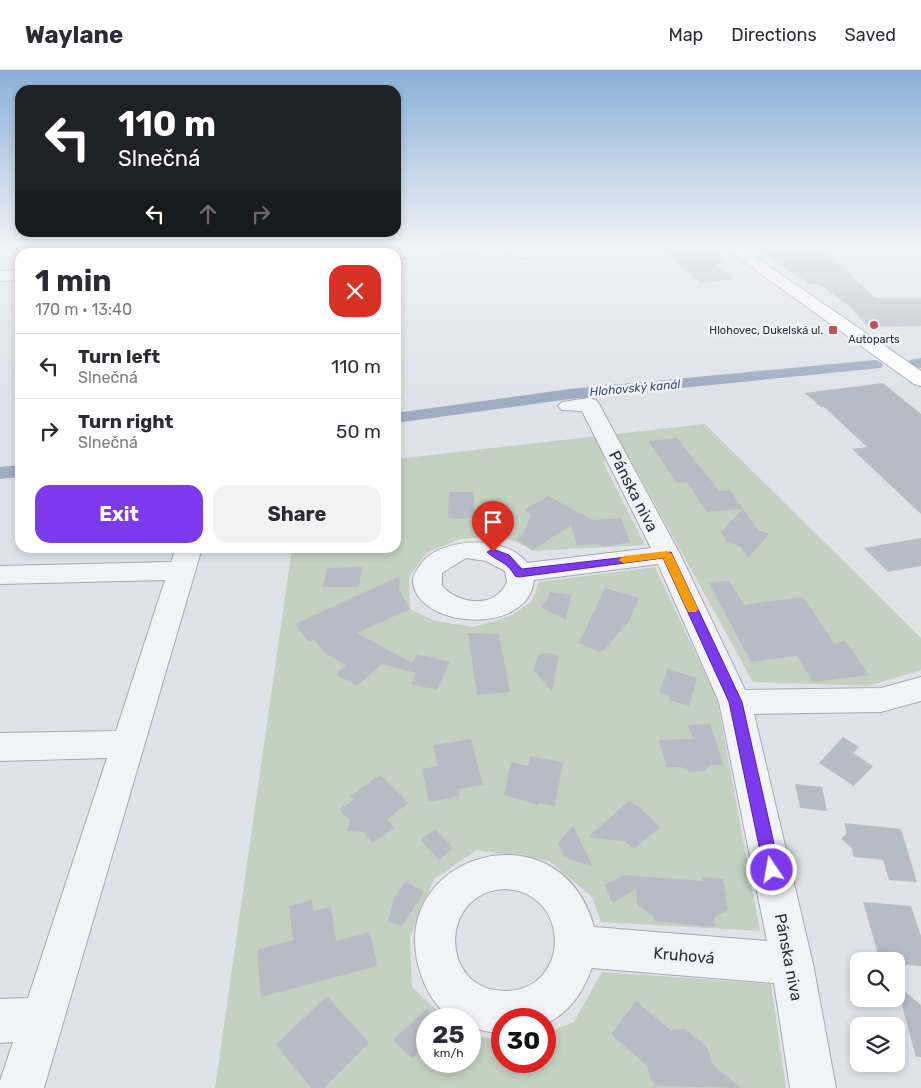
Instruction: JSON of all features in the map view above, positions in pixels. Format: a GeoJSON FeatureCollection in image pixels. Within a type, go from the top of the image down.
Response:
{"type":"FeatureCollection","features":[{"type":"Feature","properties":{"kind":"main road"},"geometry":{"type":"LineString","coordinates":[[802,295],[921,380]]}},
{"type":"Feature","properties":{"kind":"street","name":"Pánska niva"},"geometry":{"type":"LineString","coordinates":[[569,406],[589,404],[667,554],[736,702],[792,964],[813,1088]]}},
{"type":"Feature","properties":{"kind":"street"},"geometry":{"type":"LineString","coordinates":[[519,573],[667,554]]}},
{"type":"Feature","properties":{"kind":"street"},"geometry":{"type":"LineString","coordinates":[[0,575],[185,559],[21,1088]]}},
{"type":"Feature","properties":{"kind":"street"},"geometry":{"type":"LineString","coordinates":[[736,702],[881,700],[921,689]]}},
{"type":"Feature","properties":{"kind":"street"},"geometry":{"type":"LineString","coordinates":[[0,747],[128,744]]}},
{"type":"Feature","properties":{"kind":"street","name":"Kruhová"},"geometry":{"type":"LineString","coordinates":[[577,946],[792,964]]}},
{"type":"Feature","properties":{"kind":"street"},"geometry":{"type":"LineString","coordinates":[[0,1021],[42,1019]]}},
{"type":"Feature","properties":{"kind":"green space"},"geometry":{"type":"Polygon","coordinates":[[[705,424],[921,638],[921,670],[868,686],[753,682],[629,457],[603,462],[645,545],[533,551],[515,541],[497,536],[460,539],[426,553],[409,577],[410,609],[435,621],[474,627],[511,616],[532,601],[539,582],[655,567],[717,699],[760,931],[601,922],[592,897],[549,861],[477,850],[434,879],[410,937],[412,987],[434,1008],[416,1008],[416,1073],[481,1073],[481,1036],[491,1039],[491,1073],[556,1073],[556,1029],[574,1022],[602,972],[771,984],[786,1088],[215,1088],[291,553],[401,553],[401,458],[705,424]]]}},
{"type":"Feature","properties":{"kind":"building"},"geometry":{"type":"Polygon","coordinates":[[[833,295],[872,295],[876,298],[921,298],[921,326],[868,327],[850,307],[833,295]]]}},
{"type":"Feature","properties":{"kind":"building"},"geometry":{"type":"Polygon","coordinates":[[[883,383],[921,414],[921,514],[852,449],[867,447],[824,407],[821,407],[805,393],[883,383]]]}},
{"type":"Feature","properties":{"kind":"building"},"geometry":{"type":"Polygon","coordinates":[[[677,438],[719,491],[730,490],[743,509],[707,512],[687,482],[677,483],[648,441],[677,438]]]}},
{"type":"Feature","properties":{"kind":"building"},"geometry":{"type":"Polygon","coordinates":[[[449,492],[474,492],[474,517],[459,519],[448,517],[449,492]]]}},
{"type":"Feature","properties":{"kind":"building"},"geometry":{"type":"Polygon","coordinates":[[[548,496],[593,520],[621,518],[630,542],[604,547],[597,544],[577,545],[571,525],[533,550],[517,540],[524,532],[531,514],[524,510],[548,496]]]}},
{"type":"Feature","properties":{"kind":"building"},"geometry":{"type":"Polygon","coordinates":[[[743,509],[758,530],[769,534],[748,558],[741,547],[726,541],[721,532],[743,509]]]}},
{"type":"Feature","properties":{"kind":"building"},"geometry":{"type":"Polygon","coordinates":[[[921,538],[921,566],[888,572],[864,548],[921,538]]]}},
{"type":"Feature","properties":{"kind":"building"},"geometry":{"type":"Polygon","coordinates":[[[362,567],[359,587],[323,587],[327,568],[362,567]]]}},
{"type":"Feature","properties":{"kind":"building"},"geometry":{"type":"Polygon","coordinates":[[[400,576],[399,589],[410,609],[357,633],[412,663],[417,654],[450,662],[437,690],[411,684],[416,673],[382,664],[357,686],[336,674],[346,665],[326,654],[314,640],[309,642],[295,624],[400,576]]]}},
{"type":"Feature","properties":{"kind":"building"},"geometry":{"type":"Polygon","coordinates":[[[729,581],[744,605],[803,597],[834,643],[845,641],[869,675],[813,682],[797,656],[751,662],[709,583],[729,581]]]}},
{"type":"Feature","properties":{"kind":"building"},"geometry":{"type":"Polygon","coordinates":[[[605,588],[639,598],[629,621],[604,650],[599,652],[579,643],[605,588]]]}},
{"type":"Feature","properties":{"kind":"building"},"geometry":{"type":"Polygon","coordinates":[[[550,592],[571,595],[566,620],[540,607],[548,599],[550,592]]]}},
{"type":"Feature","properties":{"kind":"building"},"geometry":{"type":"Polygon","coordinates":[[[468,633],[499,634],[510,692],[477,695],[468,633]]]}},
{"type":"Feature","properties":{"kind":"building"},"geometry":{"type":"Polygon","coordinates":[[[544,653],[559,655],[552,691],[533,670],[538,655],[544,653]]]}},
{"type":"Feature","properties":{"kind":"building"},"geometry":{"type":"Polygon","coordinates":[[[668,669],[697,678],[689,706],[670,700],[668,695],[659,692],[668,669]]]}},
{"type":"Feature","properties":{"kind":"building"},"geometry":{"type":"Polygon","coordinates":[[[710,724],[724,765],[710,765],[705,771],[689,772],[681,767],[667,767],[659,740],[693,739],[688,725],[710,724]]]}},
{"type":"Feature","properties":{"kind":"building"},"geometry":{"type":"Polygon","coordinates":[[[843,737],[859,747],[853,753],[873,766],[854,786],[819,763],[843,737]]]}},
{"type":"Feature","properties":{"kind":"building"},"geometry":{"type":"Polygon","coordinates":[[[471,739],[483,785],[459,789],[460,796],[429,802],[422,769],[438,766],[433,745],[471,739]]]}},
{"type":"Feature","properties":{"kind":"building"},"geometry":{"type":"Polygon","coordinates":[[[530,756],[563,762],[555,806],[539,803],[538,805],[504,795],[511,762],[528,766],[530,756]]]}},
{"type":"Feature","properties":{"kind":"building"},"geometry":{"type":"Polygon","coordinates":[[[380,775],[409,803],[387,819],[395,828],[373,843],[363,832],[347,831],[350,821],[339,809],[354,800],[350,796],[380,775]]]}},
{"type":"Feature","properties":{"kind":"building"},"geometry":{"type":"Polygon","coordinates":[[[795,784],[822,787],[827,811],[800,808],[795,784]]]}},
{"type":"Feature","properties":{"kind":"building"},"geometry":{"type":"Polygon","coordinates":[[[629,801],[638,806],[660,827],[634,849],[626,842],[588,837],[629,801]]]}},
{"type":"Feature","properties":{"kind":"building"},"geometry":{"type":"Polygon","coordinates":[[[844,823],[901,829],[917,882],[889,880],[883,860],[854,857],[851,847],[841,839],[847,833],[844,823]]]}},
{"type":"Feature","properties":{"kind":"building"},"geometry":{"type":"Polygon","coordinates":[[[573,826],[593,867],[564,857],[558,843],[573,826]]]}},
{"type":"Feature","properties":{"kind":"building"},"geometry":{"type":"Polygon","coordinates":[[[435,829],[453,848],[439,860],[420,840],[435,829]]]}},
{"type":"Feature","properties":{"kind":"building"},"geometry":{"type":"Polygon","coordinates":[[[624,875],[702,881],[701,877],[723,879],[728,910],[714,918],[715,927],[654,921],[654,917],[637,904],[636,889],[613,903],[604,885],[624,875]]]}},
{"type":"Feature","properties":{"kind":"building"},"geometry":{"type":"Polygon","coordinates":[[[406,881],[424,892],[402,926],[388,922],[393,900],[406,881]]]}},
{"type":"Feature","properties":{"kind":"building"},"geometry":{"type":"Polygon","coordinates":[[[312,900],[314,911],[331,907],[336,941],[370,932],[377,966],[261,997],[257,950],[293,940],[289,906],[312,900]]]}},
{"type":"Feature","properties":{"kind":"building"},"geometry":{"type":"Polygon","coordinates":[[[863,902],[911,906],[921,936],[921,966],[905,965],[905,952],[877,952],[863,902]]]}},
{"type":"Feature","properties":{"kind":"building"},"geometry":{"type":"Polygon","coordinates":[[[905,992],[921,1005],[921,1057],[916,1057],[902,1007],[905,1007],[905,992]]]}},
{"type":"Feature","properties":{"kind":"building"},"geometry":{"type":"Polygon","coordinates":[[[327,996],[369,1043],[324,1088],[311,1088],[276,1045],[327,996]]]}},
{"type":"Feature","properties":{"kind":"building"},"geometry":{"type":"Polygon","coordinates":[[[636,1001],[670,1030],[685,1029],[707,1047],[713,1065],[741,1088],[657,1086],[651,1080],[647,1066],[611,1034],[636,1001]]]}},
{"type":"Feature","properties":{"kind":"building"},"geometry":{"type":"Polygon","coordinates":[[[416,1019],[416,1055],[413,1059],[393,1040],[416,1019]]]}},
{"type":"Feature","properties":{"kind":"waterway","name":"Hlohovský kanál"},"geometry":{"type":"LineString","coordinates":[[916,363],[921,363]]}},
{"type":"Feature","properties":{"kind":"waterway","name":"Hlohovský kanál"},"geometry":{"type":"LineString","coordinates":[[401,417],[570,394],[875,365]]}},
{"type":"Feature","properties":{"kind":"waterway","name":"Hlohovský kanál"},"geometry":{"type":"LineString","coordinates":[[0,473],[15,472]]}},
{"type":"Feature","properties":{"kind":"slow traffic"},"geometry":{"type":"LineString","coordinates":[[624,560],[667,554],[692,609]]}},
{"type":"Feature","properties":{"kind":"place","name":"Autoparts"},"geometry":{"type":"Point","coordinates":[874,325]}},
{"type":"Feature","properties":{"kind":"place","name":"Hlohovec, Dukelská ul."},"geometry":{"type":"Point","coordinates":[833,330]}},
{"type":"Feature","properties":{"kind":"route"},"geometry":{"type":"LineString","coordinates":[[493,552],[505,557],[514,564],[519,573],[667,554],[736,702],[772,870]]}}]}
